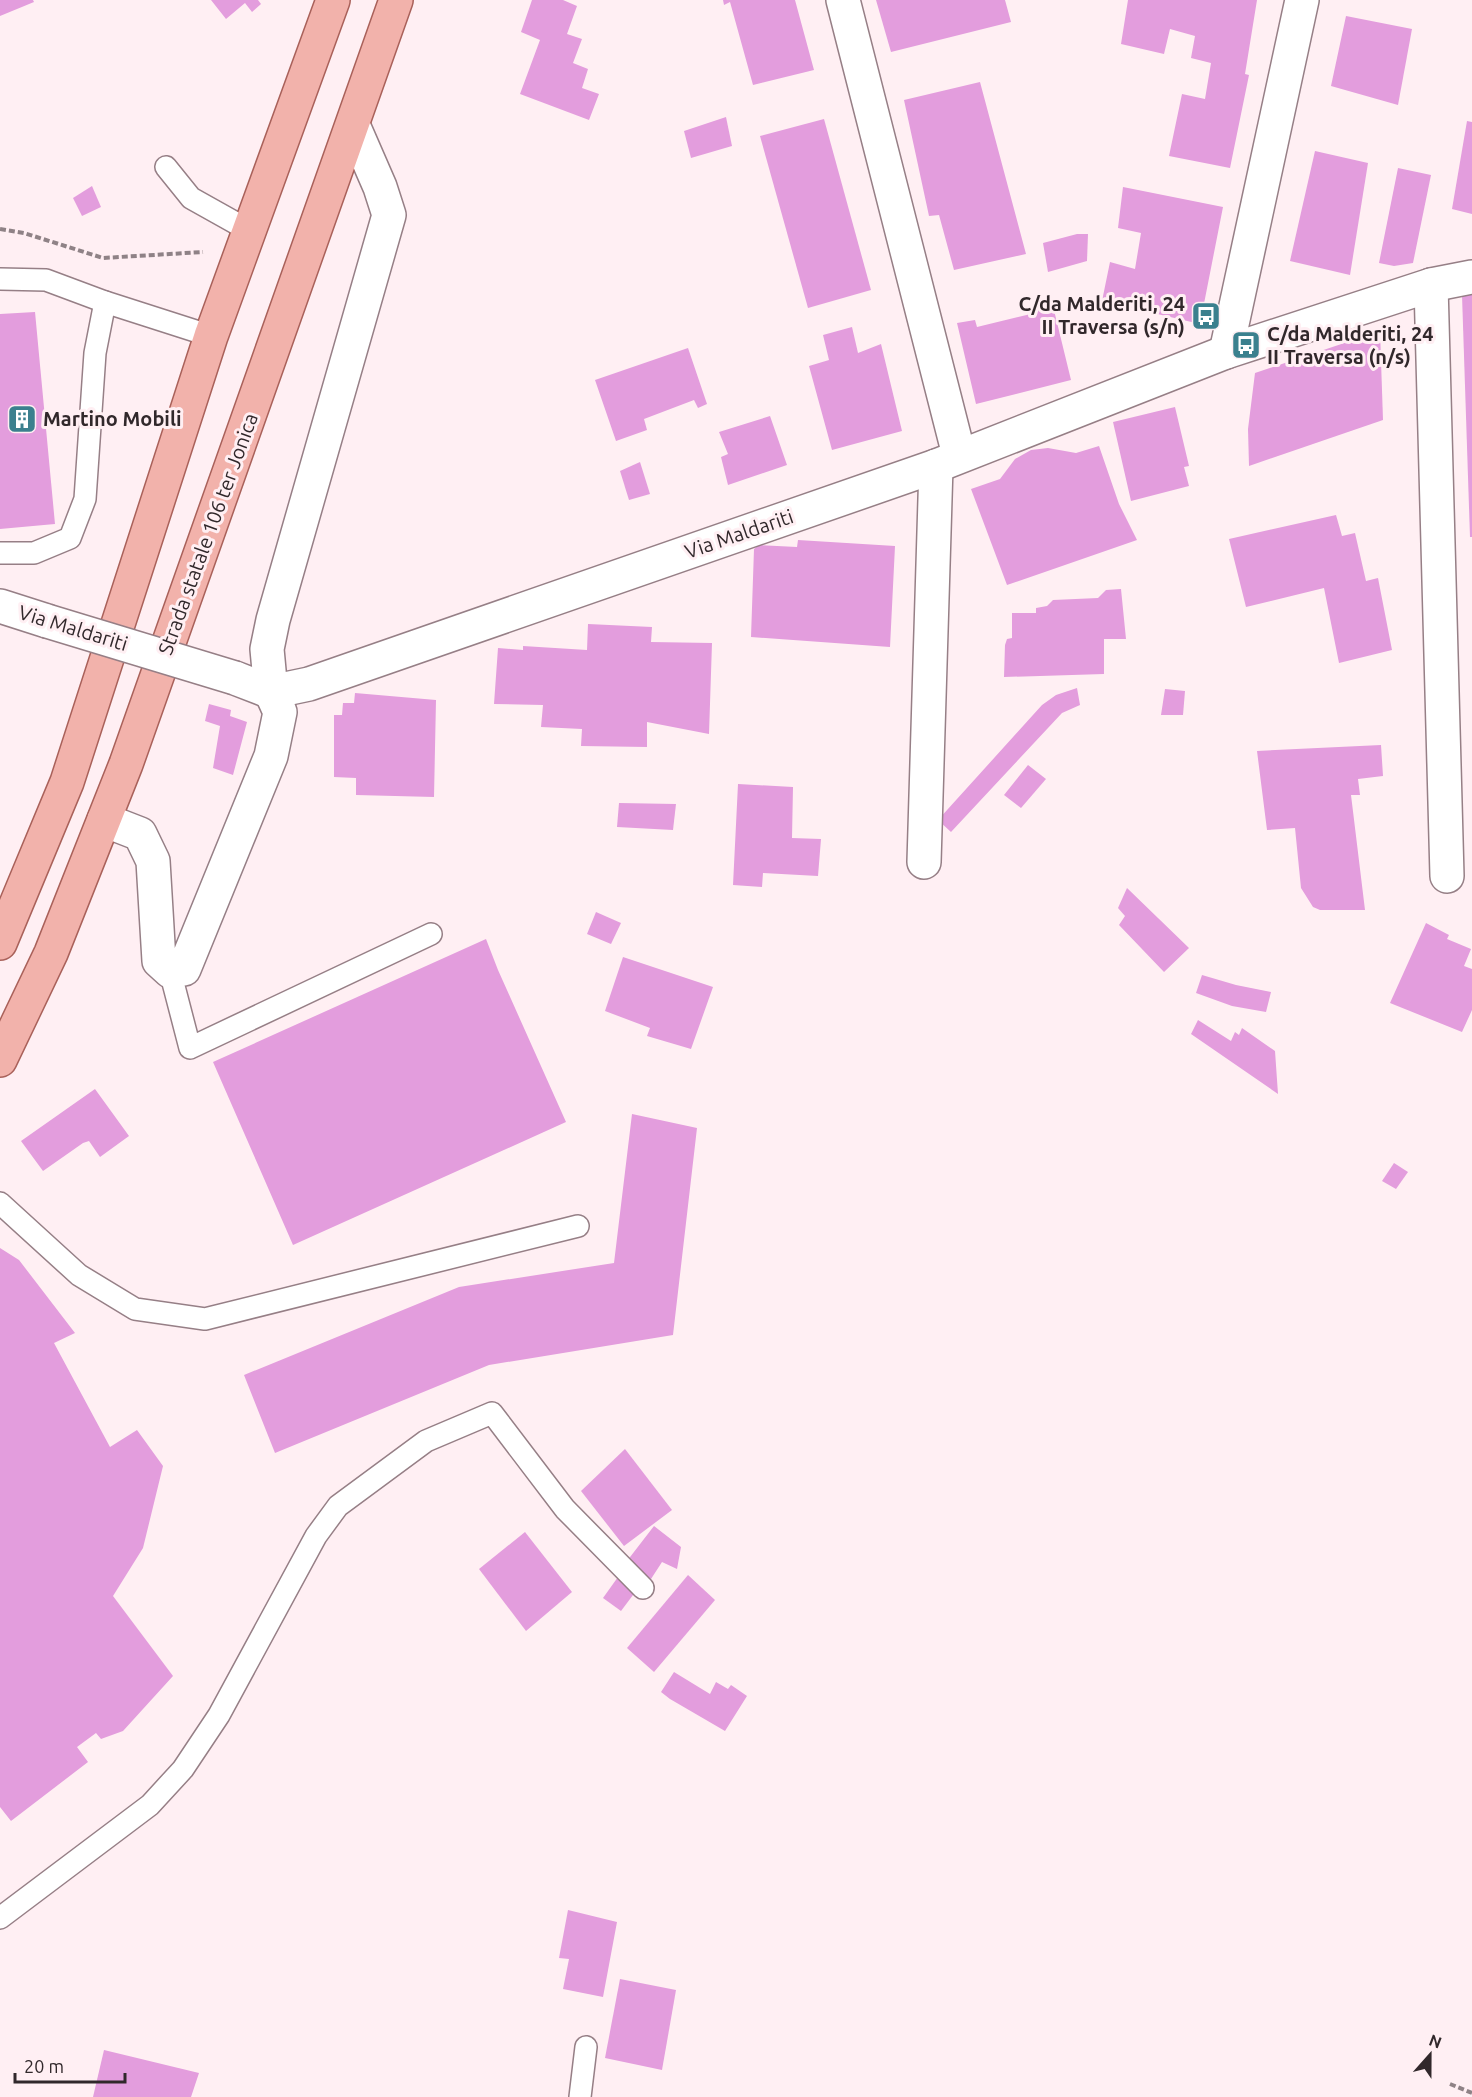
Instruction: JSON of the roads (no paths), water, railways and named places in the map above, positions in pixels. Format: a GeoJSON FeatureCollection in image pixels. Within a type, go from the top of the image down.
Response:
{"type":"FeatureCollection","features":[{"type":"Feature","properties":{"kind":"main road"},"geometry":{"type":"LineString","coordinates":[[0,943],[67,782],[211,336],[333,0]]}},
{"type":"Feature","properties":{"kind":"main road","name":"Strada statale 106 ter Jonica"},"geometry":{"type":"LineString","coordinates":[[0,1060],[51,953],[126,764],[396,0]]}},
{"type":"Feature","properties":{"kind":"street"},"geometry":{"type":"LineString","coordinates":[[843,0],[947,461],[924,861]]}},
{"type":"Feature","properties":{"kind":"street"},"geometry":{"type":"LineString","coordinates":[[1226,352],[1302,0]]}},
{"type":"Feature","properties":{"kind":"street"},"geometry":{"type":"LineString","coordinates":[[104,820],[140,834],[153,861],[159,961],[170,971],[184,969],[271,756],[280,712],[271,692],[267,649],[273,620],[389,215],[380,187],[353,125]]}},
{"type":"Feature","properties":{"kind":"street","name":"Via Maldariti"},"geometry":{"type":"LineString","coordinates":[[0,606],[235,678],[271,692],[309,684],[947,461],[1226,352],[1431,285],[1472,277]]}},
{"type":"Feature","properties":{"kind":"street"},"geometry":{"type":"LineString","coordinates":[[1431,285],[1447,876]]}},
{"type":"Feature","properties":{"kind":"lane"},"geometry":{"type":"LineString","coordinates":[[166,167],[191,198],[246,241]]}},
{"type":"Feature","properties":{"kind":"lane"},"geometry":{"type":"LineString","coordinates":[[0,279],[46,280],[105,302],[211,336]]}},
{"type":"Feature","properties":{"kind":"lane"},"geometry":{"type":"LineString","coordinates":[[0,553],[34,553],[70,538],[85,499],[95,353],[105,302]]}},
{"type":"Feature","properties":{"kind":"lane"},"geometry":{"type":"LineString","coordinates":[[170,971],[190,1048],[431,934]]}},
{"type":"Feature","properties":{"kind":"lane"},"geometry":{"type":"LineString","coordinates":[[0,1203],[79,1275],[135,1309],[205,1319],[578,1226]]}},
{"type":"Feature","properties":{"kind":"lane"},"geometry":{"type":"LineString","coordinates":[[0,1918],[150,1805],[183,1769],[219,1715],[316,1536],[338,1506],[426,1441],[492,1413],[565,1509],[643,1588]]}},
{"type":"Feature","properties":{"kind":"lane"},"geometry":{"type":"LineString","coordinates":[[580,2097],[586,2047]]}},
{"type":"Feature","properties":{"kind":"place","name":"C/da Malderiti, 24 II Traversa (s/n)"},"geometry":{"type":"Point","coordinates":[1206,316]}},
{"type":"Feature","properties":{"kind":"place","name":"C/da Malderiti, 24 II Traversa (n/s)"},"geometry":{"type":"Point","coordinates":[1246,345]}},
{"type":"Feature","properties":{"kind":"place","name":"Martino Mobili"},"geometry":{"type":"Point","coordinates":[22,419]}}]}
